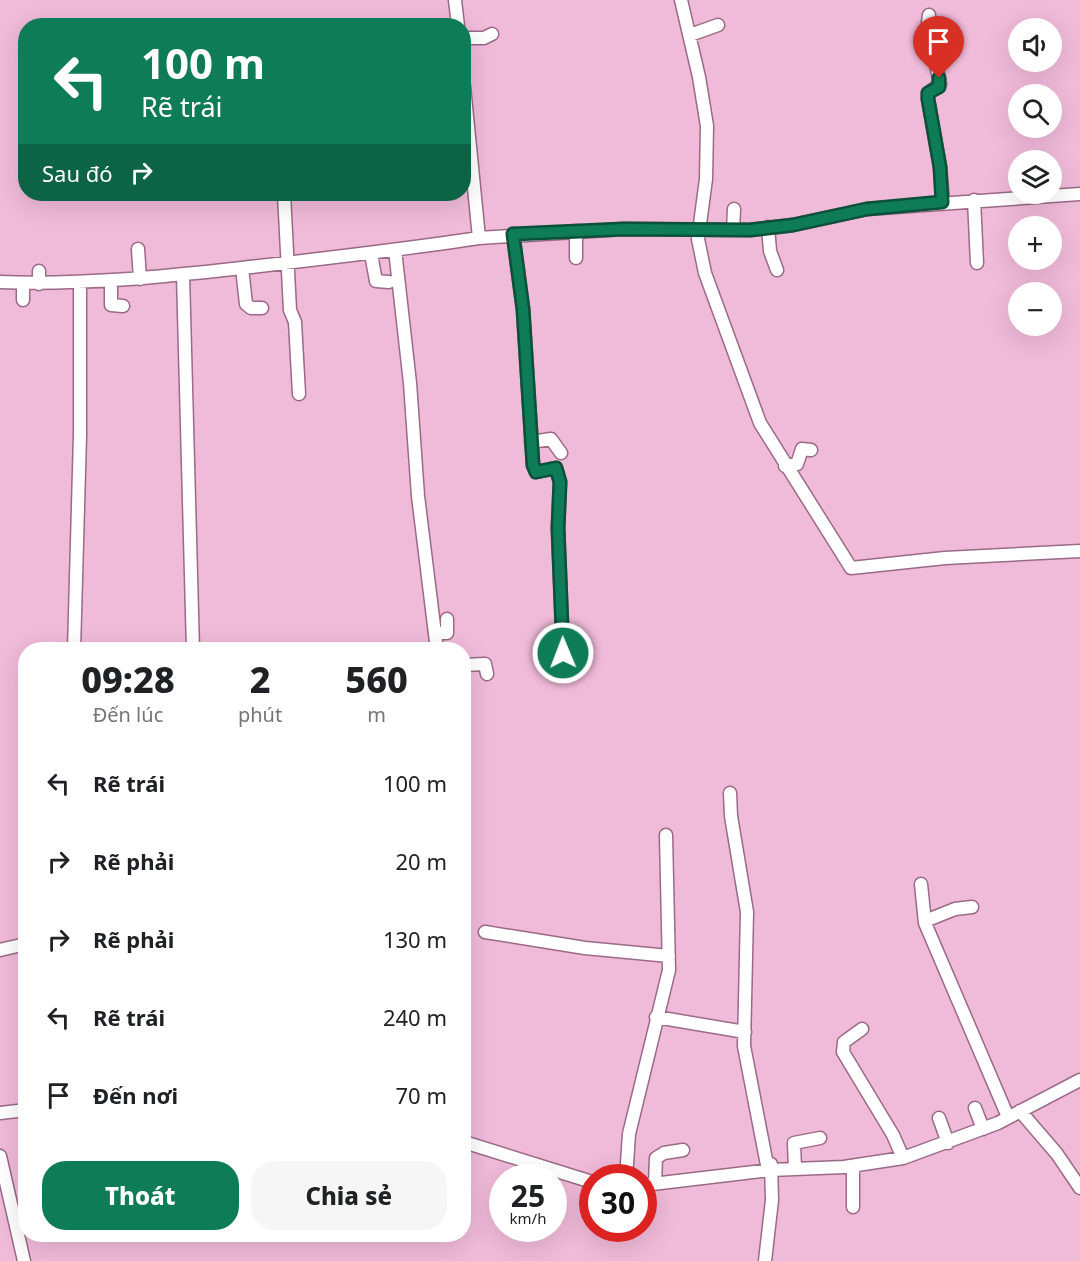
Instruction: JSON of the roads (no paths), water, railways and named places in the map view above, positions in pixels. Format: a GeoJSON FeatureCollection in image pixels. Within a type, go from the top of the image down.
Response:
{"type":"FeatureCollection","features":[{"type":"Feature","properties":{"kind":"street"},"geometry":{"type":"LineString","coordinates":[[455,0],[457,18]]}},
{"type":"Feature","properties":{"kind":"street"},"geometry":{"type":"LineString","coordinates":[[681,0],[707,126],[706,179],[699,247],[702,263],[747,393],[760,423],[852,569],[945,558],[1080,551]]}},
{"type":"Feature","properties":{"kind":"street"},"geometry":{"type":"LineString","coordinates":[[929,15],[928,22],[940,84],[928,93],[928,99],[940,167],[942,202]]}},
{"type":"Feature","properties":{"kind":"street"},"geometry":{"type":"LineString","coordinates":[[690,35],[718,25]]}},
{"type":"Feature","properties":{"kind":"street"},"geometry":{"type":"LineString","coordinates":[[471,38],[483,38],[492,34]]}},
{"type":"Feature","properties":{"kind":"street"},"geometry":{"type":"LineString","coordinates":[[471,179],[479,238]]}},
{"type":"Feature","properties":{"kind":"street"},"geometry":{"type":"LineString","coordinates":[[1062,194],[1080,194]]}},
{"type":"Feature","properties":{"kind":"street"},"geometry":{"type":"LineString","coordinates":[[0,282],[80,284],[111,282],[371,254],[513,234],[768,228],[867,209],[1008,197]]}},
{"type":"Feature","properties":{"kind":"street"},"geometry":{"type":"LineString","coordinates":[[974,200],[977,263]]}},
{"type":"Feature","properties":{"kind":"street"},"geometry":{"type":"LineString","coordinates":[[285,201],[290,263],[290,310],[295,322],[299,394]]}},
{"type":"Feature","properties":{"kind":"street"},"geometry":{"type":"LineString","coordinates":[[733,230],[734,209]]}},
{"type":"Feature","properties":{"kind":"street"},"geometry":{"type":"LineString","coordinates":[[768,228],[770,251],[777,270]]}},
{"type":"Feature","properties":{"kind":"street"},"geometry":{"type":"LineString","coordinates":[[576,231],[576,258]]}},
{"type":"Feature","properties":{"kind":"street"},"geometry":{"type":"LineString","coordinates":[[513,234],[523,309],[531,442],[535,471],[556,468],[560,482],[558,528],[563,653]]}},
{"type":"Feature","properties":{"kind":"street"},"geometry":{"type":"LineString","coordinates":[[138,249],[140,279]]}},
{"type":"Feature","properties":{"kind":"street"},"geometry":{"type":"LineString","coordinates":[[395,250],[410,383],[418,496],[436,642]]}},
{"type":"Feature","properties":{"kind":"street"},"geometry":{"type":"LineString","coordinates":[[371,254],[376,281],[389,282]]}},
{"type":"Feature","properties":{"kind":"street"},"geometry":{"type":"LineString","coordinates":[[242,268],[246,304],[251,308],[262,308]]}},
{"type":"Feature","properties":{"kind":"street"},"geometry":{"type":"LineString","coordinates":[[39,271],[39,284]]}},
{"type":"Feature","properties":{"kind":"street"},"geometry":{"type":"LineString","coordinates":[[183,275],[193,642]]}},
{"type":"Feature","properties":{"kind":"street"},"geometry":{"type":"LineString","coordinates":[[111,282],[111,305],[123,306]]}},
{"type":"Feature","properties":{"kind":"street"},"geometry":{"type":"LineString","coordinates":[[23,283],[23,300]]}},
{"type":"Feature","properties":{"kind":"street"},"geometry":{"type":"LineString","coordinates":[[74,642],[80,435],[80,284]]}},
{"type":"Feature","properties":{"kind":"street"},"geometry":{"type":"LineString","coordinates":[[531,442],[551,439],[561,453]]}},
{"type":"Feature","properties":{"kind":"street"},"geometry":{"type":"LineString","coordinates":[[785,466],[797,464],[802,449],[811,450]]}},
{"type":"Feature","properties":{"kind":"street"},"geometry":{"type":"LineString","coordinates":[[435,633],[447,633],[447,619]]}},
{"type":"Feature","properties":{"kind":"street"},"geometry":{"type":"LineString","coordinates":[[471,665],[485,664],[487,674]]}},
{"type":"Feature","properties":{"kind":"street"},"geometry":{"type":"LineString","coordinates":[[730,793],[734,839],[747,912],[745,1032],[747,1068],[770,1170]]}},
{"type":"Feature","properties":{"kind":"street"},"geometry":{"type":"LineString","coordinates":[[627,1164],[629,1134],[656,1017],[668,977],[666,835]]}},
{"type":"Feature","properties":{"kind":"street"},"geometry":{"type":"LineString","coordinates":[[921,884],[925,921],[1014,1114],[1057,1154],[1080,1188]]}},
{"type":"Feature","properties":{"kind":"street"},"geometry":{"type":"LineString","coordinates":[[925,921],[955,909],[972,907]]}},
{"type":"Feature","properties":{"kind":"street"},"geometry":{"type":"LineString","coordinates":[[485,932],[585,948],[669,956]]}},
{"type":"Feature","properties":{"kind":"street"},"geometry":{"type":"LineString","coordinates":[[0,950],[18,946]]}},
{"type":"Feature","properties":{"kind":"street"},"geometry":{"type":"LineString","coordinates":[[656,1017],[745,1032]]}},
{"type":"Feature","properties":{"kind":"street"},"geometry":{"type":"LineString","coordinates":[[862,1029],[844,1042],[843,1052],[893,1135],[903,1158]]}},
{"type":"Feature","properties":{"kind":"street"},"geometry":{"type":"LineString","coordinates":[[657,1183],[770,1170],[853,1166],[903,1158],[983,1129],[1080,1080]]}},
{"type":"Feature","properties":{"kind":"street"},"geometry":{"type":"LineString","coordinates":[[975,1108],[983,1129]]}},
{"type":"Feature","properties":{"kind":"street"},"geometry":{"type":"LineString","coordinates":[[0,1113],[18,1111]]}},
{"type":"Feature","properties":{"kind":"street"},"geometry":{"type":"LineString","coordinates":[[939,1118],[948,1143]]}},
{"type":"Feature","properties":{"kind":"street"},"geometry":{"type":"LineString","coordinates":[[765,1261],[770,1170],[769,1135]]}},
{"type":"Feature","properties":{"kind":"street"},"geometry":{"type":"LineString","coordinates":[[795,1169],[794,1143],[820,1137]]}},
{"type":"Feature","properties":{"kind":"street"},"geometry":{"type":"LineString","coordinates":[[471,1144],[579,1178]]}},
{"type":"Feature","properties":{"kind":"street"},"geometry":{"type":"LineString","coordinates":[[655,1164],[656,1158],[664,1153],[682,1150]]}},
{"type":"Feature","properties":{"kind":"street"},"geometry":{"type":"LineString","coordinates":[[0,1156],[18,1235]]}},
{"type":"Feature","properties":{"kind":"street"},"geometry":{"type":"LineString","coordinates":[[853,1166],[853,1207]]}},
{"type":"Feature","properties":{"kind":"street"},"geometry":{"type":"LineString","coordinates":[[20,1242],[24,1261]]}}]}
